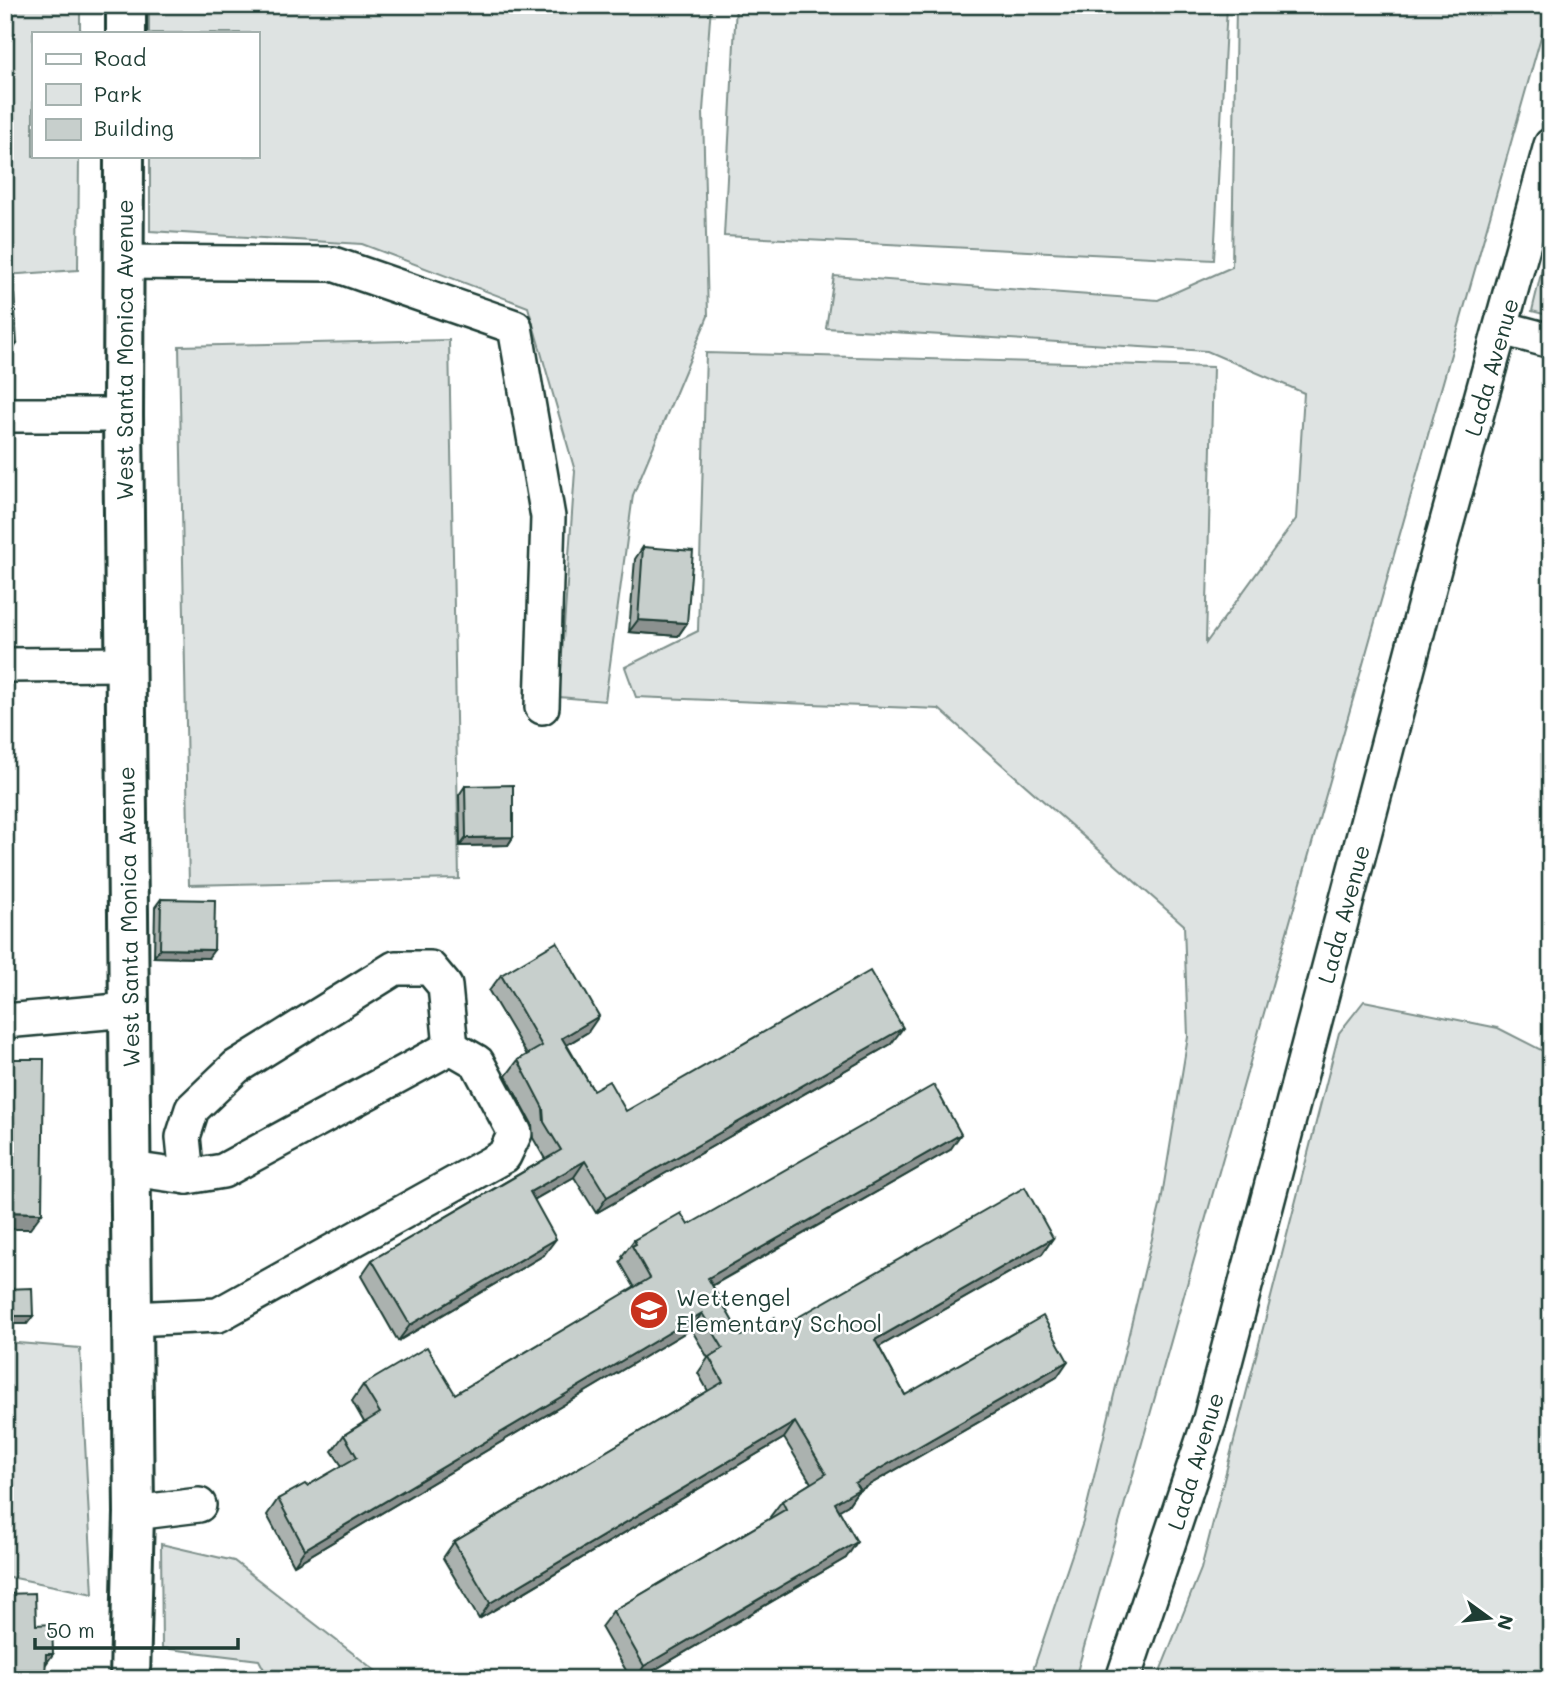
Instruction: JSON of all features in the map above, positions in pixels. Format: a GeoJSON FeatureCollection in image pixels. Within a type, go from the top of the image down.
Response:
{"type":"FeatureCollection","features":[{"type":"Feature","properties":{"kind":"main road"},"geometry":{"type":"LineString","coordinates":[[126,5],[126,32]]}},
{"type":"Feature","properties":{"kind":"main road","name":"West Santa Monica Avenue"},"geometry":{"type":"LineString","coordinates":[[124,158],[123,415],[134,1513],[130,1679]]}},
{"type":"Feature","properties":{"kind":"street","name":"Lada Avenue"},"geometry":{"type":"LineString","coordinates":[[1123,1679],[1210,1419],[1435,565],[1551,145]]}},
{"type":"Feature","properties":{"kind":"street"},"geometry":{"type":"LineString","coordinates":[[122,262],[333,264],[515,327],[548,517],[542,707]]}},
{"type":"Feature","properties":{"kind":"street"},"geometry":{"type":"LineString","coordinates":[[1502,328],[1551,341]]}},
{"type":"Feature","properties":{"kind":"street"},"geometry":{"type":"LineString","coordinates":[[5,415],[123,415]]}},
{"type":"Feature","properties":{"kind":"street"},"geometry":{"type":"LineString","coordinates":[[5,665],[125,664]]}},
{"type":"Feature","properties":{"kind":"street"},"geometry":{"type":"LineString","coordinates":[[187,1177],[183,1137],[192,1108],[236,1067],[395,968],[430,968],[445,986],[451,1047]]}},
{"type":"Feature","properties":{"kind":"street"},"geometry":{"type":"LineString","coordinates":[[5,1021],[129,1010]]}},
{"type":"Feature","properties":{"kind":"street"},"geometry":{"type":"LineString","coordinates":[[131,1169],[187,1177],[223,1171],[451,1047]]}},
{"type":"Feature","properties":{"kind":"street"},"geometry":{"type":"LineString","coordinates":[[132,1319],[218,1315],[504,1156],[515,1133],[477,1062],[451,1047]]}},
{"type":"Feature","properties":{"kind":"street"},"geometry":{"type":"LineString","coordinates":[[134,1513],[200,1505]]}},
{"type":"Feature","properties":{"kind":"green space"},"geometry":{"type":"Polygon","coordinates":[[[5,5],[80,5],[80,32],[32,32],[32,158],[79,158],[78,270],[5,275],[5,5]]]}},
{"type":"Feature","properties":{"kind":"green space"},"geometry":{"type":"Polygon","coordinates":[[[149,5],[711,5],[703,111],[708,316],[633,495],[605,701],[559,697],[575,471],[528,307],[362,244],[150,231],[150,158],[259,158],[259,32],[149,32],[149,5]]]}},
{"type":"Feature","properties":{"kind":"green space"},"geometry":{"type":"Polygon","coordinates":[[[736,5],[1227,5],[1214,260],[724,236],[736,5]]]}},
{"type":"Feature","properties":{"kind":"green space"},"geometry":{"type":"Polygon","coordinates":[[[1236,5],[1550,5],[1075,1679],[1030,1679],[1083,1522],[1161,1202],[1188,1037],[1184,925],[939,709],[636,697],[625,667],[698,631],[706,353],[1213,367],[1206,643],[1296,519],[1304,393],[1207,351],[826,328],[834,276],[1158,300],[1232,267],[1236,5]]]}},
{"type":"Feature","properties":{"kind":"green space"},"geometry":{"type":"Polygon","coordinates":[[[1551,232],[1551,316],[1532,311],[1551,232]]]}},
{"type":"Feature","properties":{"kind":"green space"},"geometry":{"type":"Polygon","coordinates":[[[449,340],[459,879],[189,885],[179,346],[449,340]]]}},
{"type":"Feature","properties":{"kind":"green space"},"geometry":{"type":"Polygon","coordinates":[[[1364,1001],[1498,1028],[1551,1055],[1551,1679],[1157,1679],[1201,1569],[1339,1033],[1364,1001]]]}},
{"type":"Feature","properties":{"kind":"green space"},"geometry":{"type":"Polygon","coordinates":[[[5,1342],[80,1348],[93,1594],[5,1576],[5,1342]]]}},
{"type":"Feature","properties":{"kind":"green space"},"geometry":{"type":"Polygon","coordinates":[[[161,1544],[234,1561],[386,1679],[269,1679],[259,1660],[162,1648],[161,1544]]]}},
{"type":"Feature","properties":{"kind":"building"},"geometry":{"type":"Polygon","coordinates":[[[5,295],[14,295],[17,344],[5,345],[5,295]]]}},
{"type":"Feature","properties":{"kind":"building"},"geometry":{"type":"Polygon","coordinates":[[[643,547],[693,551],[687,623],[638,620],[643,547]]]}},
{"type":"Feature","properties":{"kind":"building"},"geometry":{"type":"Polygon","coordinates":[[[513,785],[513,837],[466,838],[465,786],[513,785]]]}},
{"type":"Feature","properties":{"kind":"building"},"geometry":{"type":"Polygon","coordinates":[[[161,899],[215,900],[214,950],[160,949],[161,899]]]}},
{"type":"Feature","properties":{"kind":"building"},"geometry":{"type":"Polygon","coordinates":[[[557,942],[599,1016],[562,1038],[593,1090],[609,1081],[626,1111],[870,971],[903,1028],[607,1197],[585,1161],[530,1192],[556,1239],[410,1325],[372,1260],[561,1150],[544,1122],[543,1108],[518,1060],[542,1046],[501,975],[557,942]]]}},
{"type":"Feature","properties":{"kind":"building"},"geometry":{"type":"Polygon","coordinates":[[[5,1059],[44,1059],[42,1213],[5,1212],[5,1059]]]}},
{"type":"Feature","properties":{"kind":"building"},"geometry":{"type":"Polygon","coordinates":[[[934,1085],[961,1134],[708,1278],[741,1336],[775,1317],[781,1327],[1025,1187],[1053,1238],[875,1340],[905,1395],[1043,1316],[1068,1361],[855,1483],[859,1489],[835,1503],[857,1542],[644,1666],[613,1611],[786,1509],[782,1501],[826,1474],[795,1422],[490,1603],[454,1542],[723,1382],[709,1357],[723,1348],[702,1313],[305,1549],[278,1499],[305,1484],[307,1486],[357,1457],[344,1435],[380,1413],[363,1385],[427,1347],[455,1394],[650,1278],[632,1246],[636,1244],[634,1240],[681,1213],[688,1225],[934,1085]]]}},
{"type":"Feature","properties":{"kind":"building"},"geometry":{"type":"Polygon","coordinates":[[[32,1288],[33,1316],[5,1316],[5,1289],[32,1288]]]}},
{"type":"Feature","properties":{"kind":"building"},"geometry":{"type":"Polygon","coordinates":[[[35,1593],[36,1625],[52,1624],[53,1654],[46,1654],[45,1679],[5,1679],[5,1594],[35,1593]]]}},
{"type":"Feature","properties":{"kind":"place","name":"Wettengel Elementary School"},"geometry":{"type":"Point","coordinates":[649,1310]}}]}
